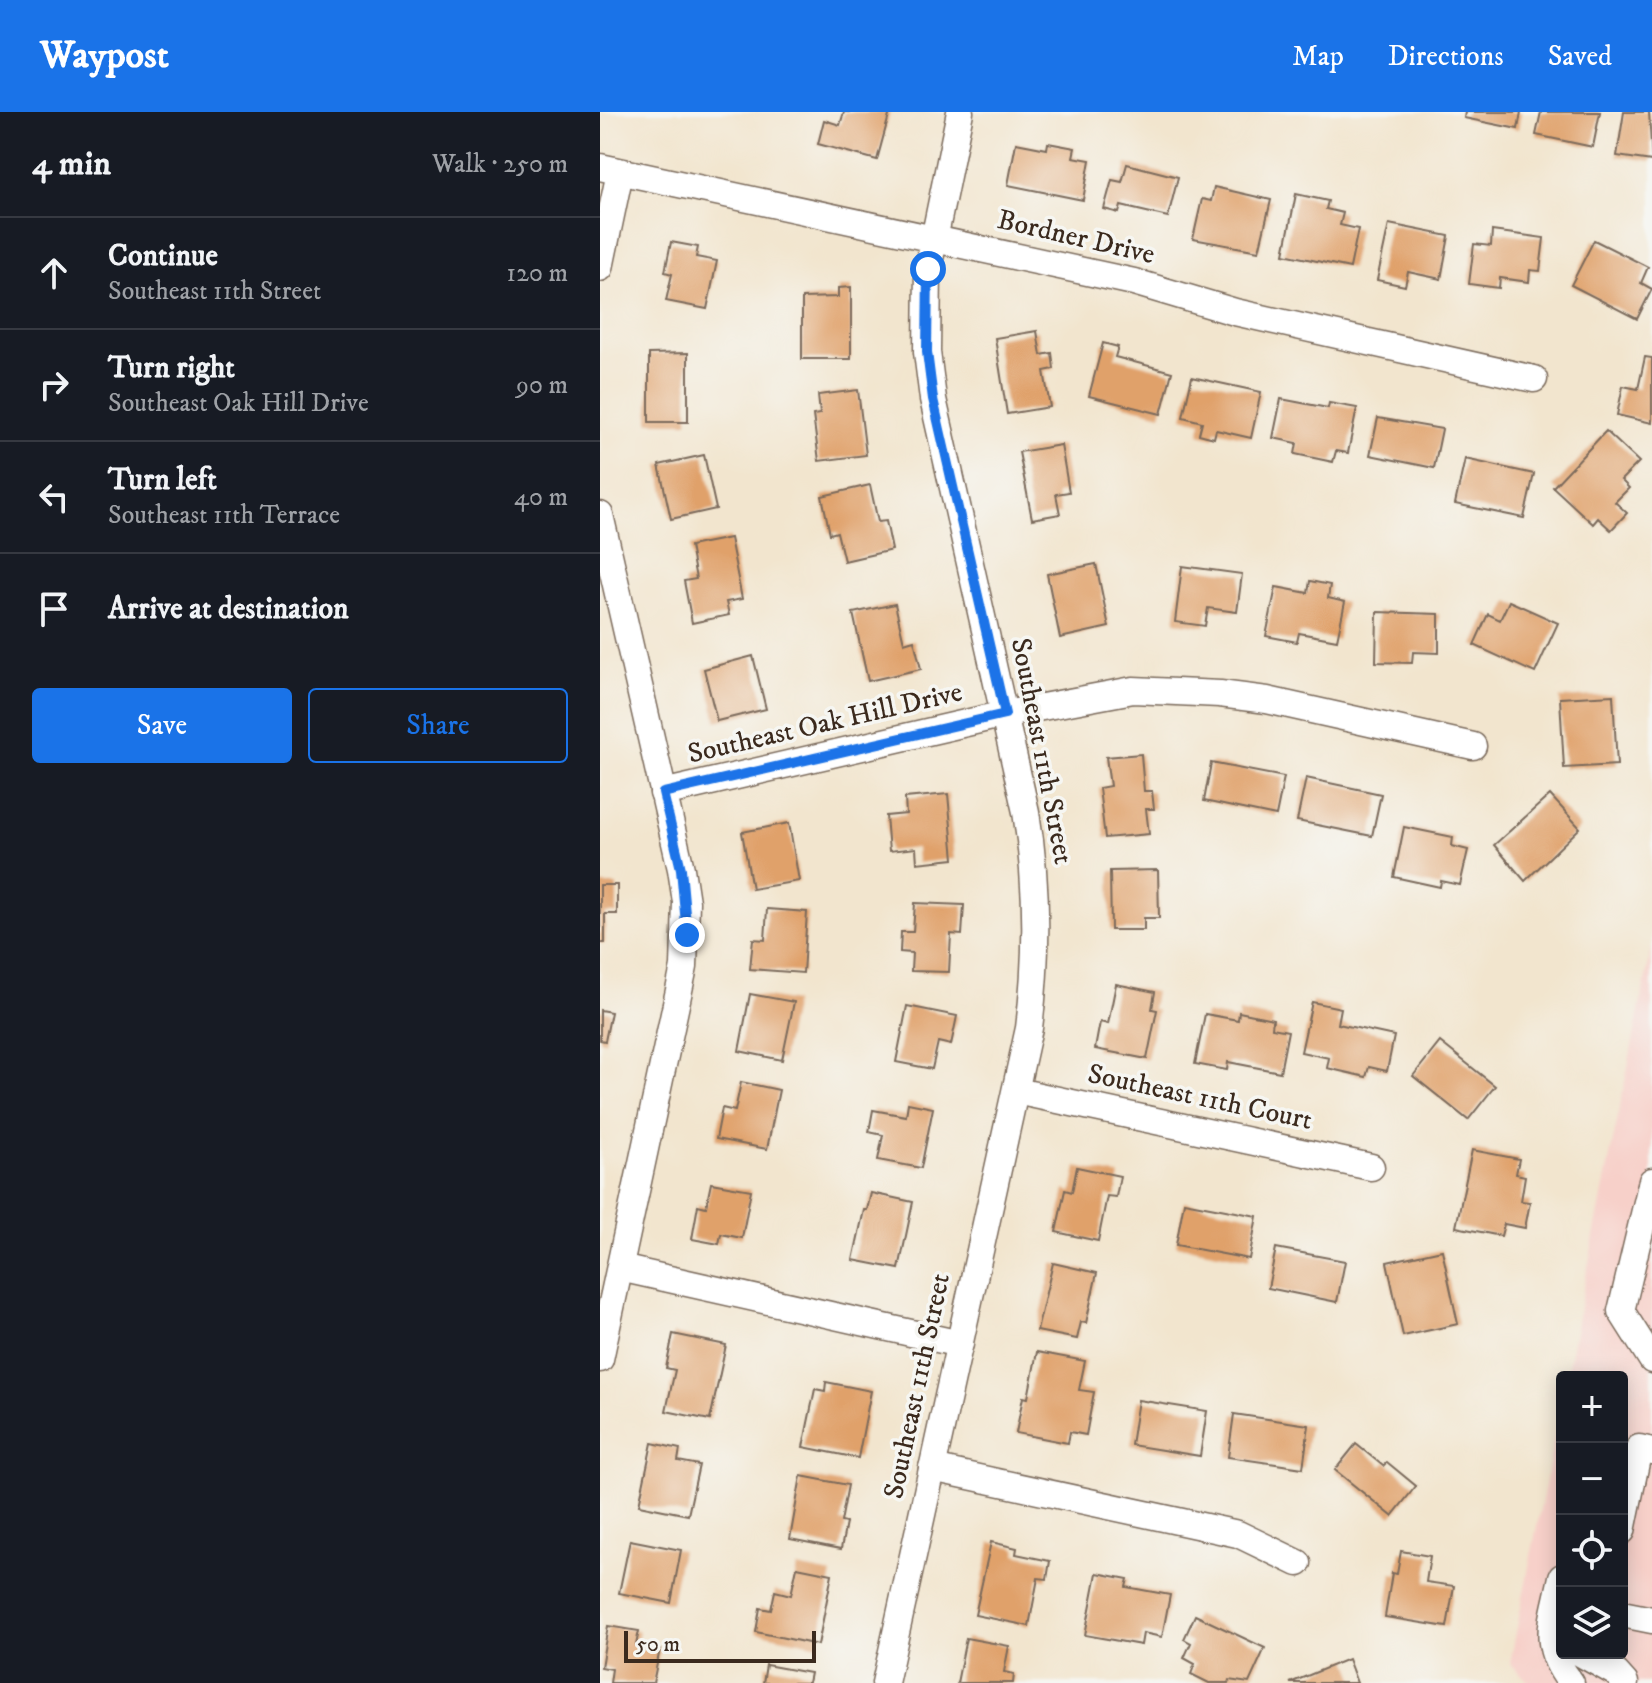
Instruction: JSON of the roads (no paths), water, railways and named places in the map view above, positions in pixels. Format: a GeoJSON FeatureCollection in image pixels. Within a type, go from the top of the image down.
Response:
{"type":"FeatureCollection","features":[{"type":"Feature","properties":{"kind":"street","name":"Southeast 11th Street"},"geometry":{"type":"LineString","coordinates":[[885,1683],[1016,1091],[1033,1002],[1037,923],[1033,852],[1005,714],[933,399],[926,296],[933,237],[960,112]]}},
{"type":"Feature","properties":{"kind":"street","name":"Bordner Drive"},"geometry":{"type":"LineString","coordinates":[[610,170],[1134,282],[1235,312],[1534,379]]}},
{"type":"Feature","properties":{"kind":"street"},"geometry":{"type":"LineString","coordinates":[[600,268],[610,170]]}},
{"type":"Feature","properties":{"kind":"street"},"geometry":{"type":"LineString","coordinates":[[600,515],[681,869],[687,935],[684,967],[600,1359]]}},
{"type":"Feature","properties":{"kind":"street","name":"Southeast Oak Hill Drive"},"geometry":{"type":"LineString","coordinates":[[663,793],[1005,714],[1133,690],[1174,690],[1267,700],[1473,746]]}},
{"type":"Feature","properties":{"kind":"street","name":"Southeast 11th Court"},"geometry":{"type":"LineString","coordinates":[[1016,1091],[1371,1167]]}},
{"type":"Feature","properties":{"kind":"street"},"geometry":{"type":"LineString","coordinates":[[1652,1181],[1621,1311],[1652,1360]]}},
{"type":"Feature","properties":{"kind":"street"},"geometry":{"type":"LineString","coordinates":[[620,1268],[960,1344]]}},
{"type":"Feature","properties":{"kind":"street"},"geometry":{"type":"LineString","coordinates":[[1625,1515],[1638,1448]]}},
{"type":"Feature","properties":{"kind":"street"},"geometry":{"type":"LineString","coordinates":[[932,1468],[1238,1534],[1298,1563]]}},
{"type":"Feature","properties":{"kind":"street"},"geometry":{"type":"LineString","coordinates":[[1628,1615],[1652,1620]]}},
{"type":"Feature","properties":{"kind":"street"},"geometry":{"type":"LineString","coordinates":[[1556,1652],[1555,1662],[1571,1683]]}},
{"type":"Feature","properties":{"kind":"street"},"geometry":{"type":"LineString","coordinates":[[1591,1659],[1616,1673],[1625,1683]]}}]}
